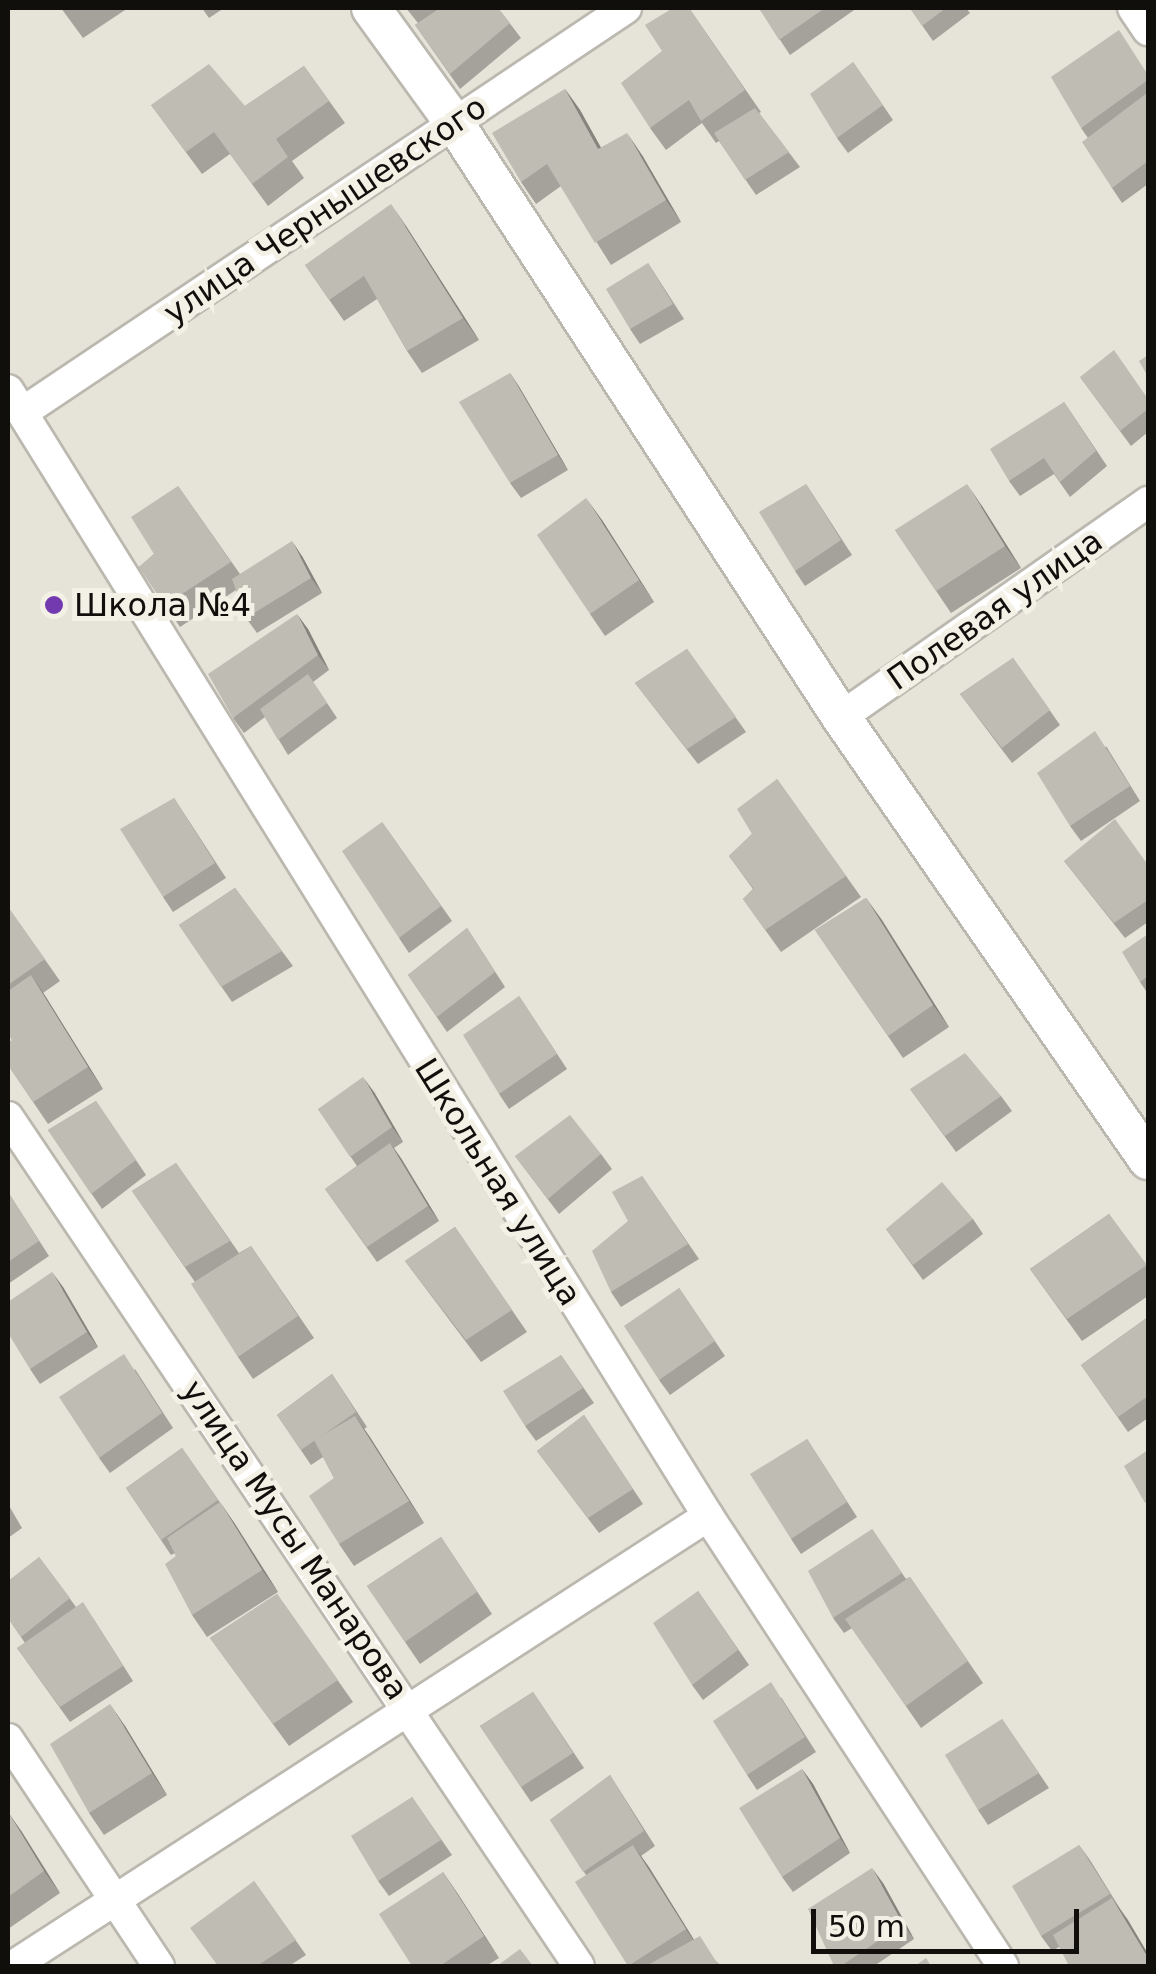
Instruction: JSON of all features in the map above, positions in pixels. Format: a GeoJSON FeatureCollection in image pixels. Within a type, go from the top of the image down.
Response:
{"type":"FeatureCollection","features":[{"type":"Feature","properties":{"kind":"street"},"geometry":{"type":"LineString","coordinates":[[370,8],[455,124],[842,717],[1148,1160]]}},
{"type":"Feature","properties":{"kind":"street","name":"улица Чернышевского"},"geometry":{"type":"LineString","coordinates":[[15,401],[455,124],[626,8]]}},
{"type":"Feature","properties":{"kind":"street"},"geometry":{"type":"LineString","coordinates":[[1133,8],[1148,30]]}},
{"type":"Feature","properties":{"kind":"street","name":"Школьная улица"},"geometry":{"type":"LineString","coordinates":[[15,401],[708,1516],[1002,1966]]}},
{"type":"Feature","properties":{"kind":"street","name":"Полевая улица"},"geometry":{"type":"LineString","coordinates":[[842,717],[1148,502]]}},
{"type":"Feature","properties":{"kind":"street","name":"улица Мусы Манарова"},"geometry":{"type":"LineString","coordinates":[[8,1116],[580,1966]]}},
{"type":"Feature","properties":{"kind":"street"},"geometry":{"type":"LineString","coordinates":[[14,1966],[708,1516]]}},
{"type":"Feature","properties":{"kind":"street"},"geometry":{"type":"LineString","coordinates":[[8,1739],[159,1966]]}},
{"type":"Feature","properties":{"kind":"building"},"geometry":{"type":"Polygon","coordinates":[[[440,8],[498,8],[510,23],[450,74],[415,25],[440,8]]]}},
{"type":"Feature","properties":{"kind":"building"},"geometry":{"type":"Polygon","coordinates":[[[673,8],[689,8],[745,90],[701,121],[689,100],[650,128],[621,83],[662,51],[645,25],[673,8]]]}},
{"type":"Feature","properties":{"kind":"building"},"geometry":{"type":"Polygon","coordinates":[[[759,8],[825,8],[779,40],[759,8]]]}},
{"type":"Feature","properties":{"kind":"building"},"geometry":{"type":"Polygon","coordinates":[[[910,8],[946,8],[922,26],[910,8]]]}},
{"type":"Feature","properties":{"kind":"building"},"geometry":{"type":"Polygon","coordinates":[[[1119,30],[1148,80],[1081,128],[1051,77],[1119,30]]]}},
{"type":"Feature","properties":{"kind":"building"},"geometry":{"type":"Polygon","coordinates":[[[853,62],[883,105],[837,138],[810,94],[853,62]]]}},
{"type":"Feature","properties":{"kind":"building"},"geometry":{"type":"Polygon","coordinates":[[[209,64],[245,106],[304,66],[329,101],[276,139],[288,157],[252,184],[214,132],[186,152],[151,105],[209,64]]]}},
{"type":"Feature","properties":{"kind":"building"},"geometry":{"type":"Polygon","coordinates":[[[565,89],[598,149],[627,133],[666,200],[595,243],[547,164],[521,182],[492,133],[565,89]]]}},
{"type":"Feature","properties":{"kind":"building"},"geometry":{"type":"Polygon","coordinates":[[[1147,93],[1148,161],[1112,188],[1082,142],[1147,93]]]}},
{"type":"Feature","properties":{"kind":"building"},"geometry":{"type":"Polygon","coordinates":[[[755,108],[789,152],[745,180],[714,133],[755,108]]]}},
{"type":"Feature","properties":{"kind":"building"},"geometry":{"type":"Polygon","coordinates":[[[391,204],[463,318],[407,351],[364,276],[329,300],[305,265],[391,204]]]}},
{"type":"Feature","properties":{"kind":"building"},"geometry":{"type":"Polygon","coordinates":[[[648,263],[673,304],[630,329],[606,289],[648,263]]]}},
{"type":"Feature","properties":{"kind":"building"},"geometry":{"type":"Polygon","coordinates":[[[1114,350],[1148,399],[1148,409],[1120,431],[1080,377],[1114,350]]]}},
{"type":"Feature","properties":{"kind":"building"},"geometry":{"type":"Polygon","coordinates":[[[1148,355],[1148,377],[1139,361],[1148,355]]]}},
{"type":"Feature","properties":{"kind":"building"},"geometry":{"type":"Polygon","coordinates":[[[510,373],[558,455],[510,483],[459,402],[510,373]]]}},
{"type":"Feature","properties":{"kind":"building"},"geometry":{"type":"Polygon","coordinates":[[[1064,402],[1096,451],[1060,482],[1044,458],[1009,481],[990,449],[1064,402]]]}},
{"type":"Feature","properties":{"kind":"building"},"geometry":{"type":"Polygon","coordinates":[[[806,484],[841,540],[795,571],[759,512],[806,484]]]}},
{"type":"Feature","properties":{"kind":"building"},"geometry":{"type":"Polygon","coordinates":[[[967,484],[1005,546],[936,591],[895,530],[967,484]]]}},
{"type":"Feature","properties":{"kind":"building"},"geometry":{"type":"Polygon","coordinates":[[[178,486],[231,562],[165,605],[139,567],[154,554],[131,517],[178,486]]]}},
{"type":"Feature","properties":{"kind":"building"},"geometry":{"type":"Polygon","coordinates":[[[586,498],[639,580],[590,614],[537,535],[586,498]]]}},
{"type":"Feature","properties":{"kind":"building"},"geometry":{"type":"Polygon","coordinates":[[[292,541],[311,578],[246,618],[232,579],[292,541]]]}},
{"type":"Feature","properties":{"kind":"building"},"geometry":{"type":"Polygon","coordinates":[[[297,614],[318,655],[233,718],[208,674],[297,614]]]}},
{"type":"Feature","properties":{"kind":"building"},"geometry":{"type":"Polygon","coordinates":[[[687,649],[736,717],[687,749],[635,683],[687,649]]]}},
{"type":"Feature","properties":{"kind":"building"},"geometry":{"type":"Polygon","coordinates":[[[1013,658],[1050,710],[1002,748],[960,694],[1013,658]]]}},
{"type":"Feature","properties":{"kind":"building"},"geometry":{"type":"Polygon","coordinates":[[[308,674],[327,703],[278,740],[260,709],[308,674]]]}},
{"type":"Feature","properties":{"kind":"building"},"geometry":{"type":"Polygon","coordinates":[[[1095,731],[1130,786],[1070,826],[1037,773],[1095,731]]]}},
{"type":"Feature","properties":{"kind":"building"},"geometry":{"type":"Polygon","coordinates":[[[777,779],[846,876],[765,930],[743,899],[754,889],[729,856],[752,834],[737,809],[777,779]]]}},
{"type":"Feature","properties":{"kind":"building"},"geometry":{"type":"Polygon","coordinates":[[[174,798],[215,863],[163,897],[120,829],[174,798]]]}},
{"type":"Feature","properties":{"kind":"building"},"geometry":{"type":"Polygon","coordinates":[[[1115,819],[1148,865],[1148,900],[1114,923],[1064,861],[1115,819]]]}},
{"type":"Feature","properties":{"kind":"building"},"geometry":{"type":"Polygon","coordinates":[[[382,822],[441,906],[399,938],[342,851],[382,822]]]}},
{"type":"Feature","properties":{"kind":"building"},"geometry":{"type":"Polygon","coordinates":[[[235,888],[282,951],[221,987],[179,925],[235,888]]]}},
{"type":"Feature","properties":{"kind":"building"},"geometry":{"type":"Polygon","coordinates":[[[866,898],[933,1005],[888,1036],[815,930],[866,898]]]}},
{"type":"Feature","properties":{"kind":"building"},"geometry":{"type":"Polygon","coordinates":[[[8,907],[45,959],[8,985],[8,907]]]}},
{"type":"Feature","properties":{"kind":"building"},"geometry":{"type":"Polygon","coordinates":[[[467,928],[495,972],[437,1017],[408,975],[467,928]]]}},
{"type":"Feature","properties":{"kind":"building"},"geometry":{"type":"Polygon","coordinates":[[[1148,934],[1148,976],[1140,982],[1122,952],[1148,934]]]}},
{"type":"Feature","properties":{"kind":"building"},"geometry":{"type":"Polygon","coordinates":[[[31,975],[88,1067],[33,1102],[8,1065],[8,1043],[12,1040],[8,1033],[8,991],[31,975]]]}},
{"type":"Feature","properties":{"kind":"building"},"geometry":{"type":"Polygon","coordinates":[[[519,996],[557,1054],[499,1094],[463,1035],[519,996]]]}},
{"type":"Feature","properties":{"kind":"building"},"geometry":{"type":"Polygon","coordinates":[[[965,1053],[1001,1096],[945,1136],[910,1089],[965,1053]]]}},
{"type":"Feature","properties":{"kind":"building"},"geometry":{"type":"Polygon","coordinates":[[[363,1077],[392,1127],[350,1157],[318,1109],[363,1077]]]}},
{"type":"Feature","properties":{"kind":"building"},"geometry":{"type":"Polygon","coordinates":[[[96,1101],[136,1160],[91,1194],[48,1130],[96,1101]]]}},
{"type":"Feature","properties":{"kind":"building"},"geometry":{"type":"Polygon","coordinates":[[[570,1115],[601,1154],[548,1199],[515,1156],[570,1115]]]}},
{"type":"Feature","properties":{"kind":"building"},"geometry":{"type":"Polygon","coordinates":[[[390,1143],[428,1206],[367,1247],[325,1189],[390,1143]]]}},
{"type":"Feature","properties":{"kind":"building"},"geometry":{"type":"Polygon","coordinates":[[[176,1163],[230,1241],[185,1267],[132,1191],[176,1163]]]}},
{"type":"Feature","properties":{"kind":"building"},"geometry":{"type":"Polygon","coordinates":[[[642,1176],[688,1244],[611,1292],[592,1251],[628,1221],[612,1192],[642,1176]]]}},
{"type":"Feature","properties":{"kind":"building"},"geometry":{"type":"Polygon","coordinates":[[[942,1182],[973,1219],[913,1265],[886,1229],[942,1182]]]}},
{"type":"Feature","properties":{"kind":"building"},"geometry":{"type":"Polygon","coordinates":[[[8,1192],[39,1241],[8,1262],[8,1192]]]}},
{"type":"Feature","properties":{"kind":"building"},"geometry":{"type":"Polygon","coordinates":[[[1109,1214],[1147,1265],[1067,1319],[1030,1269],[1109,1214]]]}},
{"type":"Feature","properties":{"kind":"building"},"geometry":{"type":"Polygon","coordinates":[[[455,1227],[512,1310],[466,1340],[405,1261],[455,1227]]]}},
{"type":"Feature","properties":{"kind":"building"},"geometry":{"type":"Polygon","coordinates":[[[251,1246],[298,1316],[238,1357],[191,1284],[251,1246]]]}},
{"type":"Feature","properties":{"kind":"building"},"geometry":{"type":"Polygon","coordinates":[[[52,1272],[87,1332],[30,1369],[8,1333],[8,1302],[52,1272]]]}},
{"type":"Feature","properties":{"kind":"building"},"geometry":{"type":"Polygon","coordinates":[[[679,1288],[715,1341],[659,1380],[624,1326],[679,1288]]]}},
{"type":"Feature","properties":{"kind":"building"},"geometry":{"type":"Polygon","coordinates":[[[1148,1317],[1148,1396],[1118,1417],[1081,1365],[1148,1317]]]}},
{"type":"Feature","properties":{"kind":"building"},"geometry":{"type":"Polygon","coordinates":[[[124,1354],[162,1413],[99,1458],[59,1397],[124,1354]]]}},
{"type":"Feature","properties":{"kind":"building"},"geometry":{"type":"Polygon","coordinates":[[[561,1355],[583,1388],[525,1426],[503,1391],[561,1355]]]}},
{"type":"Feature","properties":{"kind":"building"},"geometry":{"type":"Polygon","coordinates":[[[332,1374],[356,1412],[301,1450],[277,1415],[332,1374]]]}},
{"type":"Feature","properties":{"kind":"building"},"geometry":{"type":"Polygon","coordinates":[[[584,1415],[633,1489],[588,1518],[537,1451],[584,1415]]]}},
{"type":"Feature","properties":{"kind":"building"},"geometry":{"type":"Polygon","coordinates":[[[355,1416],[409,1501],[339,1544],[309,1496],[334,1478],[314,1440],[355,1416]]]}},
{"type":"Feature","properties":{"kind":"building"},"geometry":{"type":"Polygon","coordinates":[[[807,1439],[847,1502],[791,1539],[750,1474],[807,1439]]]}},
{"type":"Feature","properties":{"kind":"building"},"geometry":{"type":"Polygon","coordinates":[[[182,1448],[218,1500],[161,1540],[126,1488],[182,1448]]]}},
{"type":"Feature","properties":{"kind":"building"},"geometry":{"type":"Polygon","coordinates":[[[1148,1450],[1148,1501],[1145,1503],[1124,1466],[1148,1450]]]}},
{"type":"Feature","properties":{"kind":"building"},"geometry":{"type":"Polygon","coordinates":[[[220,1502],[262,1570],[192,1615],[165,1564],[176,1556],[167,1538],[220,1502]]]}},
{"type":"Feature","properties":{"kind":"building"},"geometry":{"type":"Polygon","coordinates":[[[872,1529],[902,1573],[833,1618],[808,1571],[872,1529]]]}},
{"type":"Feature","properties":{"kind":"building"},"geometry":{"type":"Polygon","coordinates":[[[441,1537],[477,1592],[405,1642],[367,1586],[441,1537]]]}},
{"type":"Feature","properties":{"kind":"building"},"geometry":{"type":"Polygon","coordinates":[[[39,1557],[70,1598],[21,1637],[8,1618],[8,1581],[39,1557]]]}},
{"type":"Feature","properties":{"kind":"building"},"geometry":{"type":"Polygon","coordinates":[[[910,1577],[968,1661],[906,1706],[845,1619],[910,1577]]]}},
{"type":"Feature","properties":{"kind":"building"},"geometry":{"type":"Polygon","coordinates":[[[698,1591],[738,1650],[692,1685],[653,1623],[698,1591]]]}},
{"type":"Feature","properties":{"kind":"building"},"geometry":{"type":"Polygon","coordinates":[[[277,1594],[338,1680],[273,1724],[210,1638],[277,1594]]]}},
{"type":"Feature","properties":{"kind":"building"},"geometry":{"type":"Polygon","coordinates":[[[83,1602],[123,1666],[60,1707],[17,1648],[83,1602]]]}},
{"type":"Feature","properties":{"kind":"building"},"geometry":{"type":"Polygon","coordinates":[[[771,1682],[805,1737],[747,1775],[713,1721],[771,1682]]]}},
{"type":"Feature","properties":{"kind":"building"},"geometry":{"type":"Polygon","coordinates":[[[533,1692],[573,1753],[521,1787],[480,1726],[533,1692]]]}},
{"type":"Feature","properties":{"kind":"building"},"geometry":{"type":"Polygon","coordinates":[[[110,1704],[152,1773],[89,1813],[50,1744],[110,1704]]]}},
{"type":"Feature","properties":{"kind":"building"},"geometry":{"type":"Polygon","coordinates":[[[1002,1719],[1039,1773],[978,1810],[945,1755],[1002,1719]]]}},
{"type":"Feature","properties":{"kind":"building"},"geometry":{"type":"Polygon","coordinates":[[[802,1769],[840,1838],[782,1877],[739,1808],[802,1769]]]}},
{"type":"Feature","properties":{"kind":"building"},"geometry":{"type":"Polygon","coordinates":[[[610,1775],[644,1831],[583,1872],[550,1820],[610,1775]]]}},
{"type":"Feature","properties":{"kind":"building"},"geometry":{"type":"Polygon","coordinates":[[[412,1797],[441,1840],[378,1881],[351,1836],[412,1797]]]}},
{"type":"Feature","properties":{"kind":"building"},"geometry":{"type":"Polygon","coordinates":[[[8,1812],[44,1871],[8,1897],[8,1812]]]}},
{"type":"Feature","properties":{"kind":"building"},"geometry":{"type":"Polygon","coordinates":[[[633,1845],[686,1929],[628,1966],[575,1882],[633,1845]]]}},
{"type":"Feature","properties":{"kind":"building"},"geometry":{"type":"Polygon","coordinates":[[[1079,1845],[1110,1894],[1041,1936],[1012,1886],[1079,1845]]]}},
{"type":"Feature","properties":{"kind":"building"},"geometry":{"type":"Polygon","coordinates":[[[872,1868],[903,1924],[841,1966],[834,1966],[808,1909],[872,1868]]]}},
{"type":"Feature","properties":{"kind":"building"},"geometry":{"type":"Polygon","coordinates":[[[443,1872],[484,1936],[440,1966],[412,1966],[379,1914],[443,1872]]]}},
{"type":"Feature","properties":{"kind":"building"},"geometry":{"type":"Polygon","coordinates":[[[254,1881],[296,1940],[257,1966],[218,1966],[190,1928],[254,1881]]]}},
{"type":"Feature","properties":{"kind":"building"},"geometry":{"type":"Polygon","coordinates":[[[1112,1898],[1148,1958],[1148,1966],[1069,1966],[1053,1935],[1112,1898]]]}},
{"type":"Feature","properties":{"kind":"building"},"geometry":{"type":"Polygon","coordinates":[[[700,1936],[719,1966],[646,1966],[700,1936]]]}},
{"type":"Feature","properties":{"kind":"building"},"geometry":{"type":"Polygon","coordinates":[[[520,1949],[533,1966],[497,1966],[520,1949]]]}},
{"type":"Feature","properties":{"kind":"building"},"geometry":{"type":"Polygon","coordinates":[[[926,1958],[931,1966],[915,1966],[926,1958]]]}},
{"type":"Feature","properties":{"kind":"place","name":"Школа №4"},"geometry":{"type":"Point","coordinates":[54,605]}}]}
